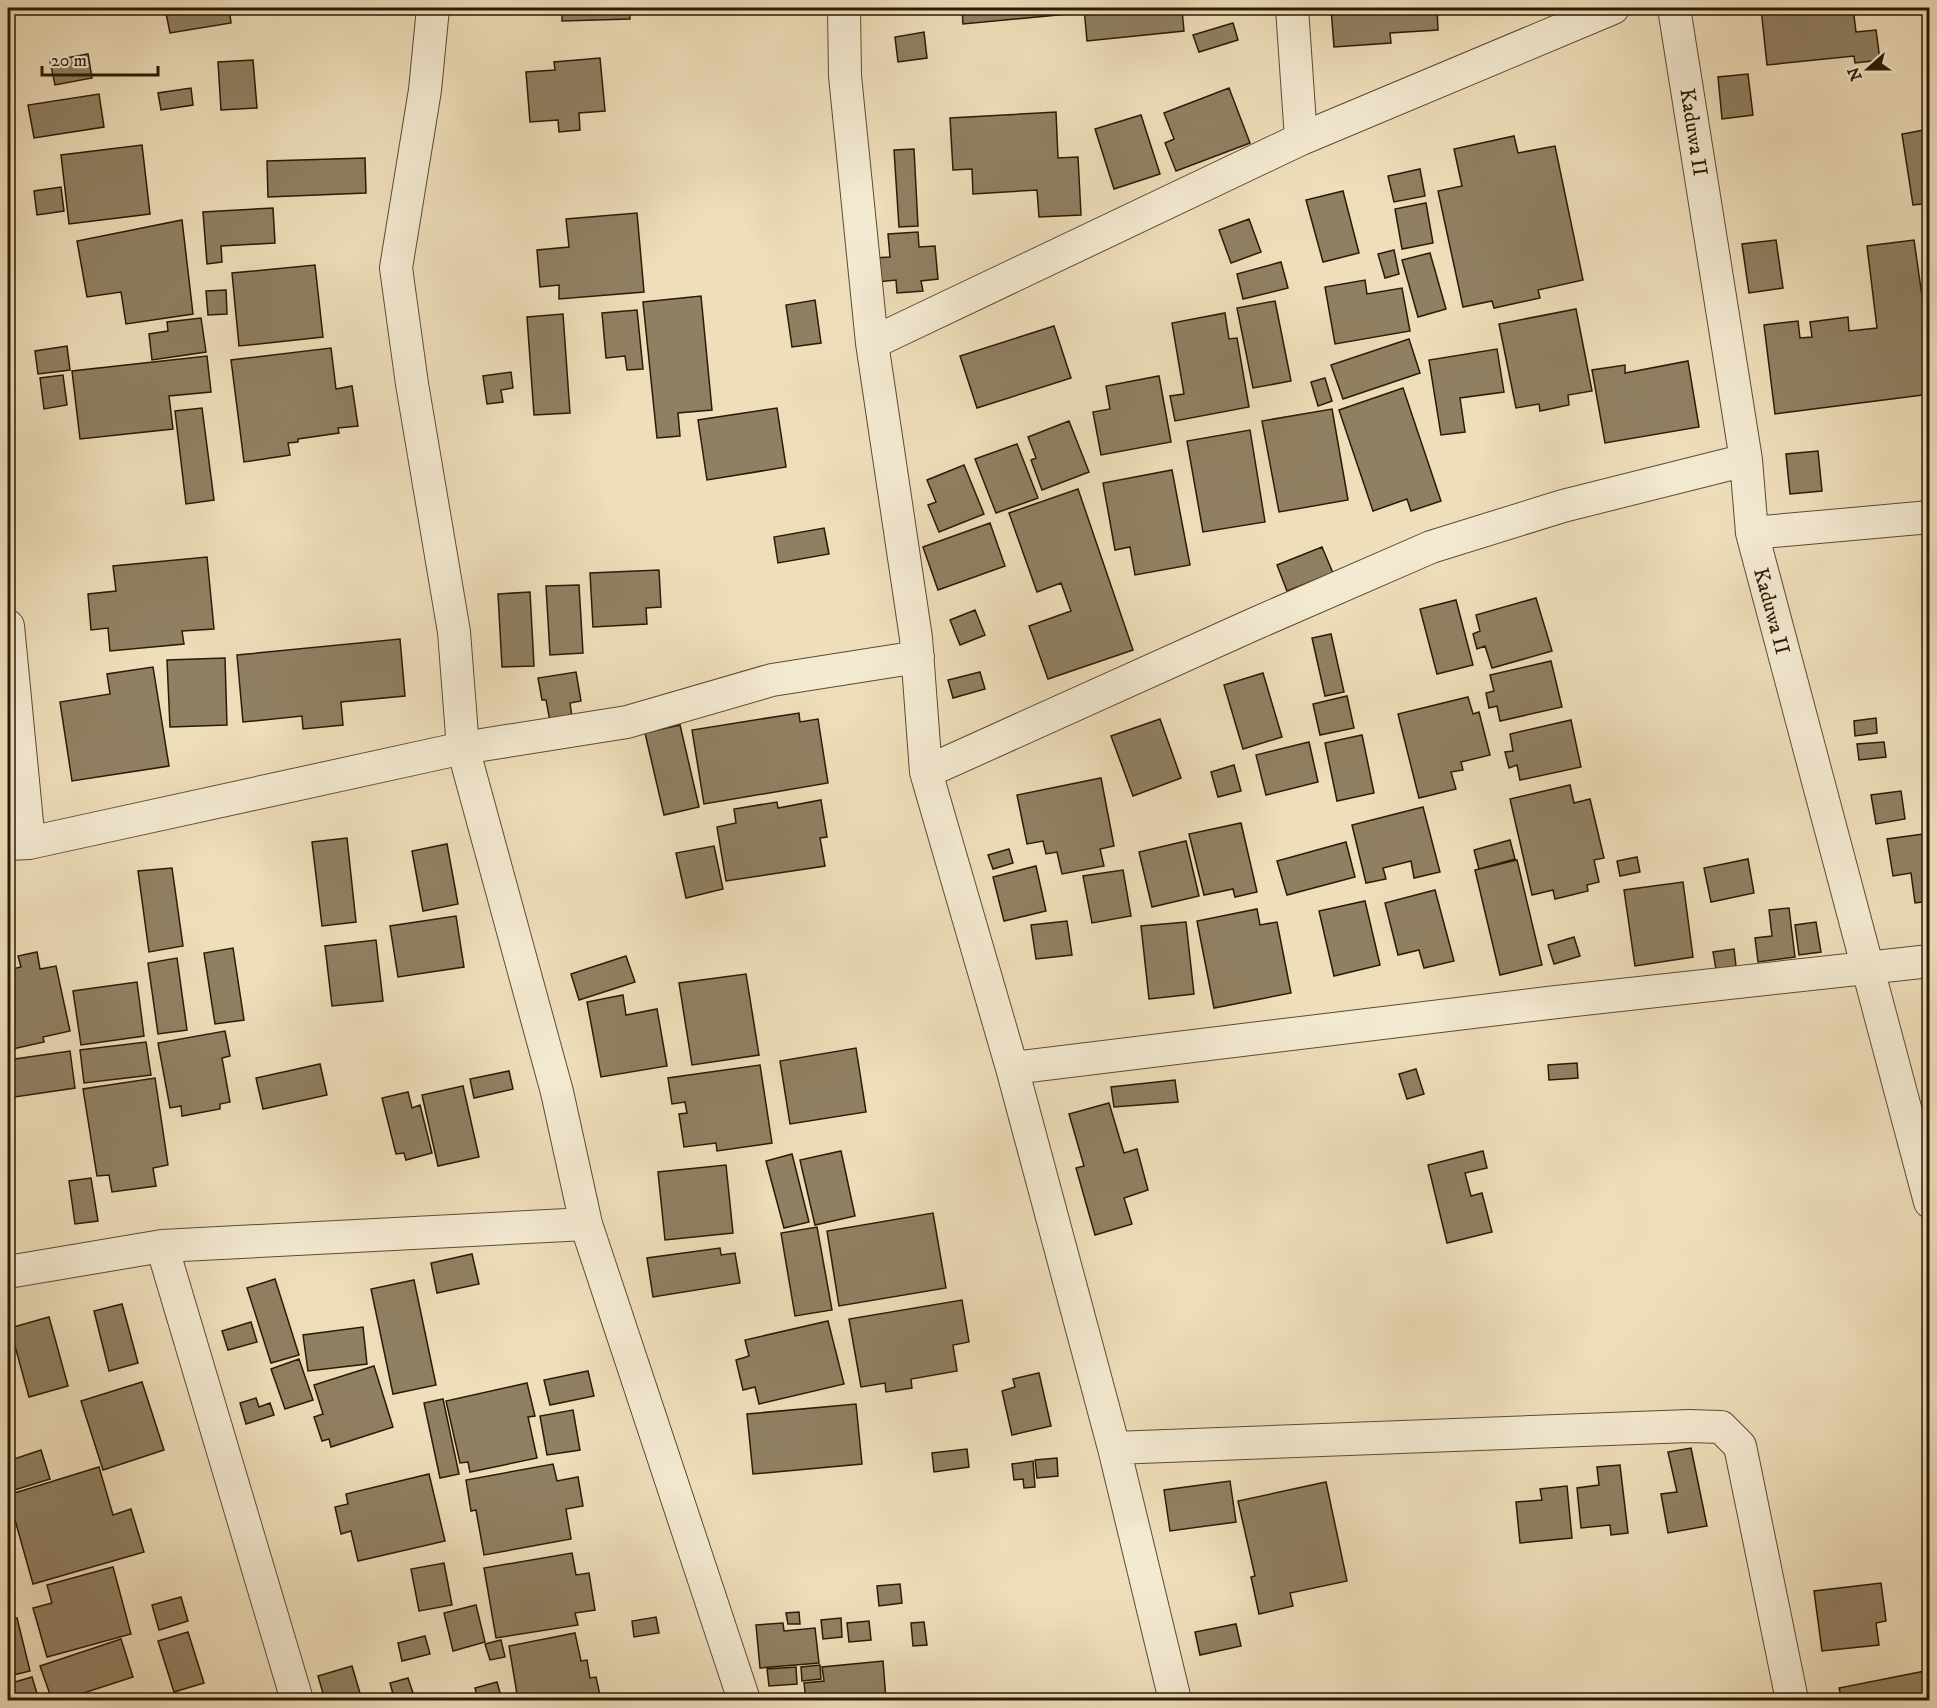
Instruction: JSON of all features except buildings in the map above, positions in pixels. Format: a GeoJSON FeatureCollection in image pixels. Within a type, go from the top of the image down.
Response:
{"type":"FeatureCollection","features":[{"type":"Feature","properties":{"kind":"street"},"geometry":{"type":"LineString","coordinates":[[433,8],[425,90],[396,268],[412,384],[454,632],[463,748],[557,1092],[586,1224],[744,1701]]}},
{"type":"Feature","properties":{"kind":"street"},"geometry":{"type":"LineString","coordinates":[[844,8],[845,76],[872,343],[918,657],[926,772],[1012,1068],[1114,1448],[1175,1701]]}},
{"type":"Feature","properties":{"kind":"street"},"geometry":{"type":"LineString","coordinates":[[1292,8],[1301,139]]}},
{"type":"Feature","properties":{"kind":"street"},"geometry":{"type":"LineString","coordinates":[[872,343],[1301,139],[1613,8]]}},
{"type":"Feature","properties":{"kind":"street","name":"Kaduwa II"},"geometry":{"type":"LineString","coordinates":[[1674,8],[1746,460],[1752,533],[1929,1202]]}},
{"type":"Feature","properties":{"kind":"street"},"geometry":{"type":"LineString","coordinates":[[926,772],[1431,547],[1563,506],[1746,460]]}},
{"type":"Feature","properties":{"kind":"street"},"geometry":{"type":"LineString","coordinates":[[1752,533],[1929,517]]}},
{"type":"Feature","properties":{"kind":"street"},"geometry":{"type":"LineString","coordinates":[[8,626],[18,844],[463,748],[627,722],[772,680],[918,657]]}},
{"type":"Feature","properties":{"kind":"street"},"geometry":{"type":"LineString","coordinates":[[1012,1068],[1548,1003],[1929,961]]}},
{"type":"Feature","properties":{"kind":"street"},"geometry":{"type":"LineString","coordinates":[[8,1272],[162,1246],[586,1224]]}},
{"type":"Feature","properties":{"kind":"street"},"geometry":{"type":"LineString","coordinates":[[162,1246],[297,1701]]}},
{"type":"Feature","properties":{"kind":"street"},"geometry":{"type":"LineString","coordinates":[[1114,1448],[1689,1426],[1721,1427],[1740,1446],[1792,1701]]}}]}
